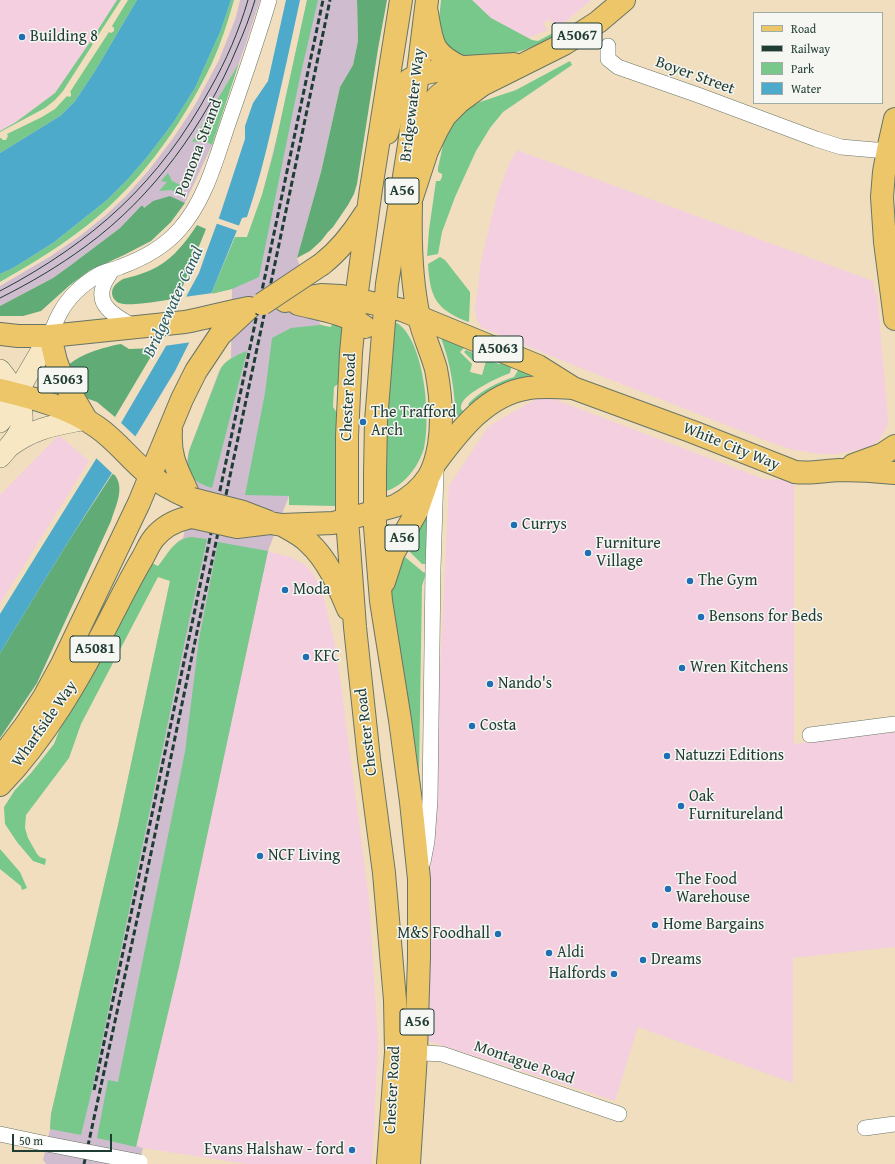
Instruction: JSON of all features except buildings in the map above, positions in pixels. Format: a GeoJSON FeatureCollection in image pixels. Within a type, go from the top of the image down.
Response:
{"type":"FeatureCollection","features":[{"type":"Feature","properties":{"kind":"main road","name":"Bridgewater Way"},"geometry":{"type":"LineString","coordinates":[[356,299],[369,200],[401,0]]}},
{"type":"Feature","properties":{"kind":"main road","name":"A5067"},"geometry":{"type":"LineString","coordinates":[[408,148],[427,109],[439,95],[455,86],[525,63],[564,44],[598,22],[624,0]]}},
{"type":"Feature","properties":{"kind":"main road","name":"Bridgewater Way"},"geometry":{"type":"LineString","coordinates":[[385,305],[427,4]]}},
{"type":"Feature","properties":{"kind":"main road"},"geometry":{"type":"LineString","coordinates":[[427,4],[431,36],[435,47],[440,54],[463,68]]}},
{"type":"Feature","properties":{"kind":"main road","name":"A5067"},"geometry":{"type":"LineString","coordinates":[[369,200],[399,93],[406,82],[417,76],[431,72],[525,63]]}},
{"type":"Feature","properties":{"kind":"main road"},"geometry":{"type":"LineString","coordinates":[[412,197],[427,151],[445,116],[459,102],[482,85],[525,63]]}},
{"type":"Feature","properties":{"kind":"main road"},"geometry":{"type":"LineString","coordinates":[[895,119],[884,172],[882,197],[885,242],[895,319]]}},
{"type":"Feature","properties":{"kind":"main road"},"geometry":{"type":"LineString","coordinates":[[408,148],[412,197],[412,279],[419,317]]}},
{"type":"Feature","properties":{"kind":"main road"},"geometry":{"type":"LineString","coordinates":[[244,312],[322,264],[333,255],[352,234],[369,200]]}},
{"type":"Feature","properties":{"kind":"main road","name":"White City Way"},"geometry":{"type":"LineString","coordinates":[[321,302],[332,295],[385,305],[402,310],[538,366],[573,388],[679,426],[795,472],[812,473],[838,470],[895,472]]}},
{"type":"Feature","properties":{"kind":"main road","name":"Chester Road"},"geometry":{"type":"LineString","coordinates":[[356,299],[347,436],[347,519],[355,627],[369,759],[384,873],[395,1000],[396,1052],[388,1164]]}},
{"type":"Feature","properties":{"kind":"main road"},"geometry":{"type":"LineString","coordinates":[[0,334],[18,336],[50,336],[185,322],[244,312],[285,302],[321,302],[338,314],[354,320],[364,326],[382,344]]}},
{"type":"Feature","properties":{"kind":"main road","name":"Chester Road"},"geometry":{"type":"LineString","coordinates":[[385,305],[376,422],[376,545],[381,601],[400,720],[412,810],[419,879],[419,957],[416,1054],[409,1164]]}},
{"type":"Feature","properties":{"kind":"main road","name":"A5081"},"geometry":{"type":"LineString","coordinates":[[151,476],[171,426],[196,371],[217,340],[244,312]]}},
{"type":"Feature","properties":{"kind":"main road","name":"A56"},"geometry":{"type":"LineString","coordinates":[[381,601],[384,582],[393,554],[417,511],[432,469],[442,422],[440,392],[435,368],[419,317]]}},
{"type":"Feature","properties":{"kind":"main road","name":"A5063"},"geometry":{"type":"LineString","coordinates":[[50,336],[56,361],[63,380],[86,419]]}},
{"type":"Feature","properties":{"kind":"main road","name":"White City Way"},"geometry":{"type":"LineString","coordinates":[[432,469],[454,438],[480,411],[500,397],[528,388],[573,388]]}},
{"type":"Feature","properties":{"kind":"main road","name":"A5063"},"geometry":{"type":"LineString","coordinates":[[8,392],[53,405],[86,419],[109,436],[151,476],[190,505],[243,512],[276,524]]}},
{"type":"Feature","properties":{"kind":"main road","name":"A5081"},"geometry":{"type":"LineString","coordinates":[[171,426],[170,441],[172,455],[177,471],[185,486],[190,505]]}},
{"type":"Feature","properties":{"kind":"main road"},"geometry":{"type":"LineString","coordinates":[[838,470],[883,454],[895,446]]}},
{"type":"Feature","properties":{"kind":"main road","name":"A56"},"geometry":{"type":"LineString","coordinates":[[276,524],[333,523],[395,506],[415,492],[432,469]]}},
{"type":"Feature","properties":{"kind":"main road","name":"Wharfside Way"},"geometry":{"type":"LineString","coordinates":[[0,759],[36,708],[62,664],[151,476]]}},
{"type":"Feature","properties":{"kind":"main road","name":"Wharfside Way"},"geometry":{"type":"LineString","coordinates":[[0,785],[23,760],[59,710],[96,646],[153,539],[162,529],[169,525],[190,505]]}},
{"type":"Feature","properties":{"kind":"main road","name":"A56"},"geometry":{"type":"LineString","coordinates":[[276,524],[297,533],[308,542],[322,558],[336,582],[355,627]]}},
{"type":"Feature","properties":{"kind":"street","name":"Pomona Strand"},"geometry":{"type":"LineString","coordinates":[[50,336],[65,305],[98,274],[144,257],[160,247],[177,232],[194,211],[212,172],[257,41],[269,0]]}},
{"type":"Feature","properties":{"kind":"street","name":"Boyer Street"},"geometry":{"type":"LineString","coordinates":[[605,56],[618,67],[816,139],[846,148],[888,150]]}},
{"type":"Feature","properties":{"kind":"street"},"geometry":{"type":"LineString","coordinates":[[112,270],[103,286],[101,296],[103,303],[110,311],[134,327]]}},
{"type":"Feature","properties":{"kind":"street"},"geometry":{"type":"LineString","coordinates":[[8,392],[50,336]]}},
{"type":"Feature","properties":{"kind":"street"},"geometry":{"type":"LineString","coordinates":[[0,370],[10,382],[0,422]]}},
{"type":"Feature","properties":{"kind":"street"},"geometry":{"type":"LineString","coordinates":[[5,452],[19,431],[22,416],[21,408],[8,392]]}},
{"type":"Feature","properties":{"kind":"street"},"geometry":{"type":"LineString","coordinates":[[5,452],[18,440],[38,430],[86,419]]}},
{"type":"Feature","properties":{"kind":"street"},"geometry":{"type":"LineString","coordinates":[[419,879],[427,842],[430,796],[433,569],[432,469]]}},
{"type":"Feature","properties":{"kind":"street"},"geometry":{"type":"LineString","coordinates":[[810,735],[895,724]]}},
{"type":"Feature","properties":{"kind":"street","name":"Montague Road"},"geometry":{"type":"LineString","coordinates":[[416,1054],[442,1054],[619,1114]]}},
{"type":"Feature","properties":{"kind":"street"},"geometry":{"type":"LineString","coordinates":[[865,1128],[895,1124]]}},
{"type":"Feature","properties":{"kind":"street"},"geometry":{"type":"LineString","coordinates":[[2,1134],[142,1163]]}},
{"type":"Feature","properties":{"kind":"shaded area"},"geometry":{"type":"Polygon","coordinates":[[[0,0],[117,0],[55,93],[16,122],[0,131],[0,0]]]}},
{"type":"Feature","properties":{"kind":"shaded area"},"geometry":{"type":"Polygon","coordinates":[[[240,0],[260,0],[239,63],[192,142],[205,141],[212,145],[185,203],[179,201],[153,201],[144,208],[141,206],[120,228],[53,278],[0,306],[0,286],[51,256],[80,236],[106,215],[126,196],[149,170],[174,137],[195,105],[219,60],[236,17],[240,0]]]}},
{"type":"Feature","properties":{"kind":"shaded area"},"geometry":{"type":"Polygon","coordinates":[[[307,0],[357,0],[358,41],[353,65],[340,87],[321,172],[297,258],[320,324],[325,326],[289,496],[268,551],[179,965],[136,1146],[143,1148],[139,1164],[46,1164],[43,1160],[50,1129],[51,1114],[118,825],[170,581],[176,543],[183,538],[192,499],[195,481],[190,474],[187,461],[189,451],[219,371],[231,358],[232,289],[211,294],[235,237],[247,237],[262,195],[278,133],[307,0]]]}},
{"type":"Feature","properties":{"kind":"shaded area"},"geometry":{"type":"Polygon","coordinates":[[[472,0],[591,0],[558,28],[549,19],[543,24],[548,30],[528,38],[491,18],[472,0]]]}},
{"type":"Feature","properties":{"kind":"shaded area"},"geometry":{"type":"Polygon","coordinates":[[[517,150],[873,281],[875,293],[877,293],[888,419],[887,426],[882,436],[871,447],[837,454],[820,454],[790,449],[578,367],[481,327],[477,320],[475,309],[481,262],[497,196],[509,164],[517,150]]]}},
{"type":"Feature","properties":{"kind":"shaded area"},"geometry":{"type":"Polygon","coordinates":[[[543,395],[764,479],[794,480],[794,744],[895,732],[895,947],[793,958],[793,1083],[638,1027],[615,1101],[422,1039],[449,486],[489,426],[543,395]]]}},
{"type":"Feature","properties":{"kind":"shaded area"},"geometry":{"type":"Polygon","coordinates":[[[57,437],[61,437],[89,461],[0,604],[0,495],[57,437]]]}},
{"type":"Feature","properties":{"kind":"shaded area"},"geometry":{"type":"Polygon","coordinates":[[[268,551],[293,558],[305,565],[313,574],[319,584],[324,599],[334,640],[369,900],[378,1044],[372,1164],[247,1164],[136,1147],[179,965],[268,551]]]}},
{"type":"Feature","properties":{"kind":"green space"},"geometry":{"type":"Polygon","coordinates":[[[117,0],[121,0],[95,40],[92,39],[117,0]]]}},
{"type":"Feature","properties":{"kind":"green space"},"geometry":{"type":"Polygon","coordinates":[[[128,0],[137,0],[95,71],[75,101],[60,116],[0,153],[0,138],[6,140],[8,136],[7,134],[42,117],[55,109],[67,96],[71,96],[70,92],[109,32],[111,33],[114,31],[112,26],[128,0]]]}},
{"type":"Feature","properties":{"kind":"green space"},"geometry":{"type":"Polygon","coordinates":[[[231,0],[234,0],[212,63],[186,111],[155,157],[118,198],[77,233],[29,265],[0,282],[0,274],[13,268],[53,243],[107,200],[148,156],[173,123],[195,88],[221,30],[231,0]]]}},
{"type":"Feature","properties":{"kind":"green space"},"geometry":{"type":"Polygon","coordinates":[[[307,0],[318,0],[300,77],[259,277],[232,289],[211,294],[235,237],[247,237],[262,195],[273,155],[307,0]]]}},
{"type":"Feature","properties":{"kind":"green space"},"geometry":{"type":"Polygon","coordinates":[[[357,0],[387,0],[357,184],[348,205],[333,227],[310,251],[297,258],[321,172],[340,87],[353,65],[358,41],[357,0]]]}},
{"type":"Feature","properties":{"kind":"green space"},"geometry":{"type":"Polygon","coordinates":[[[441,0],[472,0],[491,18],[532,40],[538,41],[568,25],[570,27],[539,44],[524,50],[509,54],[463,59],[451,53],[438,30],[441,0]]]}},
{"type":"Feature","properties":{"kind":"green space"},"geometry":{"type":"Polygon","coordinates":[[[90,42],[93,44],[63,91],[55,100],[45,108],[0,132],[55,93],[90,42]]]}},
{"type":"Feature","properties":{"kind":"green space"},"geometry":{"type":"Polygon","coordinates":[[[570,61],[572,65],[503,112],[490,128],[476,151],[455,197],[442,232],[438,254],[427,256],[436,181],[440,181],[442,177],[442,174],[438,172],[438,168],[445,136],[450,127],[464,111],[480,102],[516,90],[570,61]]]}},
{"type":"Feature","properties":{"kind":"green space"},"geometry":{"type":"Polygon","coordinates":[[[239,63],[212,145],[205,141],[192,142],[239,63]]]}},
{"type":"Feature","properties":{"kind":"green space"},"geometry":{"type":"Polygon","coordinates":[[[168,173],[172,181],[185,187],[182,195],[171,190],[159,191],[167,182],[161,181],[168,173]]]}},
{"type":"Feature","properties":{"kind":"green space"},"geometry":{"type":"Polygon","coordinates":[[[170,196],[185,203],[171,222],[151,241],[89,271],[70,285],[41,311],[23,316],[0,316],[0,306],[53,278],[120,228],[141,206],[144,208],[153,201],[170,196]]]}},
{"type":"Feature","properties":{"kind":"green space"},"geometry":{"type":"Polygon","coordinates":[[[197,225],[206,229],[178,298],[131,304],[119,303],[115,300],[112,291],[117,283],[123,279],[157,267],[166,261],[182,246],[197,225]]]}},
{"type":"Feature","properties":{"kind":"green space"},"geometry":{"type":"Polygon","coordinates":[[[440,257],[445,260],[470,292],[468,322],[442,307],[433,294],[428,264],[440,257]]]}},
{"type":"Feature","properties":{"kind":"green space"},"geometry":{"type":"Polygon","coordinates":[[[333,320],[344,323],[338,384],[334,387],[333,407],[337,413],[336,506],[289,505],[289,496],[245,495],[265,393],[272,338],[291,328],[320,325],[331,327],[333,320]]]}},
{"type":"Feature","properties":{"kind":"green space"},"geometry":{"type":"Polygon","coordinates":[[[397,323],[406,332],[414,346],[420,363],[426,400],[426,435],[422,455],[415,468],[399,485],[386,491],[386,449],[389,387],[394,324],[397,323]]]}},
{"type":"Feature","properties":{"kind":"green space"},"geometry":{"type":"Polygon","coordinates":[[[439,333],[465,347],[460,352],[472,364],[470,372],[482,375],[486,361],[474,358],[473,361],[464,352],[466,350],[499,364],[507,362],[512,364],[510,373],[484,385],[465,399],[461,409],[465,413],[456,424],[452,377],[447,355],[439,333]]]}},
{"type":"Feature","properties":{"kind":"green space"},"geometry":{"type":"Polygon","coordinates":[[[121,344],[129,349],[156,348],[115,417],[97,402],[83,397],[66,368],[83,355],[99,349],[121,344]]]}},
{"type":"Feature","properties":{"kind":"green space"},"geometry":{"type":"Polygon","coordinates":[[[247,351],[212,488],[194,479],[191,475],[188,465],[189,451],[221,368],[229,360],[247,351]]]}},
{"type":"Feature","properties":{"kind":"green space"},"geometry":{"type":"Polygon","coordinates":[[[520,367],[536,378],[471,407],[468,404],[478,395],[514,377],[520,367]]]}},
{"type":"Feature","properties":{"kind":"green space"},"geometry":{"type":"Polygon","coordinates":[[[113,473],[119,484],[119,496],[111,521],[37,683],[0,738],[0,653],[68,542],[113,473]]]}},
{"type":"Feature","properties":{"kind":"green space"},"geometry":{"type":"Polygon","coordinates":[[[429,507],[427,564],[422,564],[403,545],[429,507]]]}},
{"type":"Feature","properties":{"kind":"green space"},"geometry":{"type":"Polygon","coordinates":[[[191,537],[207,539],[91,1094],[81,1135],[50,1129],[51,1114],[118,825],[170,581],[158,577],[81,724],[69,758],[26,815],[25,828],[28,838],[37,854],[46,859],[45,865],[33,861],[17,842],[5,824],[4,807],[15,790],[31,773],[54,744],[59,731],[152,563],[158,566],[176,544],[185,538],[191,537]]]}},
{"type":"Feature","properties":{"kind":"green space"},"geometry":{"type":"Polygon","coordinates":[[[218,542],[268,551],[179,967],[136,1147],[97,1138],[108,1080],[118,1082],[185,752],[199,639],[218,542]]]}},
{"type":"Feature","properties":{"kind":"green space"},"geometry":{"type":"Polygon","coordinates":[[[399,552],[426,573],[422,586],[419,771],[422,795],[416,795],[391,590],[399,552]]]}},
{"type":"Feature","properties":{"kind":"green space"},"geometry":{"type":"Polygon","coordinates":[[[0,849],[20,872],[27,888],[22,890],[21,886],[0,869],[0,849]]]}},
{"type":"Feature","properties":{"kind":"water"},"geometry":{"type":"Polygon","coordinates":[[[137,0],[231,0],[221,30],[195,88],[173,123],[148,156],[107,200],[53,243],[13,268],[0,274],[0,153],[60,116],[75,101],[95,71],[137,0]]]}},
{"type":"Feature","properties":{"kind":"water"},"geometry":{"type":"Polygon","coordinates":[[[286,0],[300,0],[267,149],[247,217],[242,218],[211,294],[175,371],[0,653],[0,614],[96,459],[121,423],[166,346],[187,295],[199,273],[245,139],[245,126],[253,103],[268,81],[286,0]]]}},
{"type":"Feature","properties":{"kind":"pier"},"geometry":{"type":"Polygon","coordinates":[[[217,218],[240,226],[238,231],[215,223],[217,218]]]}},
{"type":"Feature","properties":{"kind":"pier"},"geometry":{"type":"Polygon","coordinates":[[[213,293],[192,342],[164,346],[184,297],[213,293]]]}},
{"type":"Feature","properties":{"kind":"pier"},"geometry":{"type":"Polygon","coordinates":[[[119,421],[137,438],[114,475],[95,457],[119,421]]]}},
{"type":"Feature","properties":{"kind":"tram line"},"geometry":{"type":"LineString","coordinates":[[0,291],[34,272],[65,252],[94,230],[146,181],[169,153],[210,89],[232,46],[248,0]]}},
{"type":"Feature","properties":{"kind":"tram line"},"geometry":{"type":"LineString","coordinates":[[0,298],[44,274],[86,246],[110,227],[155,182],[175,158],[209,105],[237,48],[255,0]]}},
{"type":"Feature","properties":{"kind":"railway"},"geometry":{"type":"LineString","coordinates":[[94,1090],[323,0]]}},
{"type":"Feature","properties":{"kind":"railway"},"geometry":{"type":"LineString","coordinates":[[84,1164],[140,906],[330,0]]}},
{"type":"Feature","properties":{"kind":"place","name":"Building 8"},"geometry":{"type":"Point","coordinates":[22,37]}},
{"type":"Feature","properties":{"kind":"place","name":"The Trafford Arch"},"geometry":{"type":"Point","coordinates":[363,422]}},
{"type":"Feature","properties":{"kind":"place","name":"Currys"},"geometry":{"type":"Point","coordinates":[514,525]}},
{"type":"Feature","properties":{"kind":"place","name":"Furniture Village"},"geometry":{"type":"Point","coordinates":[588,553]}},
{"type":"Feature","properties":{"kind":"place","name":"The Gym"},"geometry":{"type":"Point","coordinates":[690,581]}},
{"type":"Feature","properties":{"kind":"place","name":"Moda"},"geometry":{"type":"Point","coordinates":[285,590]}},
{"type":"Feature","properties":{"kind":"place","name":"Bensons for Beds"},"geometry":{"type":"Point","coordinates":[701,617]}},
{"type":"Feature","properties":{"kind":"place","name":"KFC"},"geometry":{"type":"Point","coordinates":[306,657]}},
{"type":"Feature","properties":{"kind":"place","name":"Wren Kitchens"},"geometry":{"type":"Point","coordinates":[682,668]}},
{"type":"Feature","properties":{"kind":"place","name":"Nando's"},"geometry":{"type":"Point","coordinates":[490,684]}},
{"type":"Feature","properties":{"kind":"place","name":"Costa"},"geometry":{"type":"Point","coordinates":[472,726]}},
{"type":"Feature","properties":{"kind":"place","name":"Natuzzi Editions"},"geometry":{"type":"Point","coordinates":[667,756]}},
{"type":"Feature","properties":{"kind":"place","name":"Oak Furnitureland"},"geometry":{"type":"Point","coordinates":[681,806]}},
{"type":"Feature","properties":{"kind":"place","name":"NCF Living"},"geometry":{"type":"Point","coordinates":[260,856]}},
{"type":"Feature","properties":{"kind":"place","name":"The Food Warehouse"},"geometry":{"type":"Point","coordinates":[668,889]}},
{"type":"Feature","properties":{"kind":"place","name":"Home Bargains"},"geometry":{"type":"Point","coordinates":[655,925]}},
{"type":"Feature","properties":{"kind":"place","name":"M&S Foodhall"},"geometry":{"type":"Point","coordinates":[498,934]}},
{"type":"Feature","properties":{"kind":"place","name":"Aldi"},"geometry":{"type":"Point","coordinates":[549,953]}},
{"type":"Feature","properties":{"kind":"place","name":"Dreams"},"geometry":{"type":"Point","coordinates":[643,960]}},
{"type":"Feature","properties":{"kind":"place","name":"Halfords"},"geometry":{"type":"Point","coordinates":[614,974]}},
{"type":"Feature","properties":{"kind":"place","name":"Evans Halshaw - ford"},"geometry":{"type":"Point","coordinates":[352,1150]}},
{"type":"Feature","properties":{"kind":"water label","name":"Bridgewater Canal"},"geometry":{"type":"Point","coordinates":[174,302]}}]}
